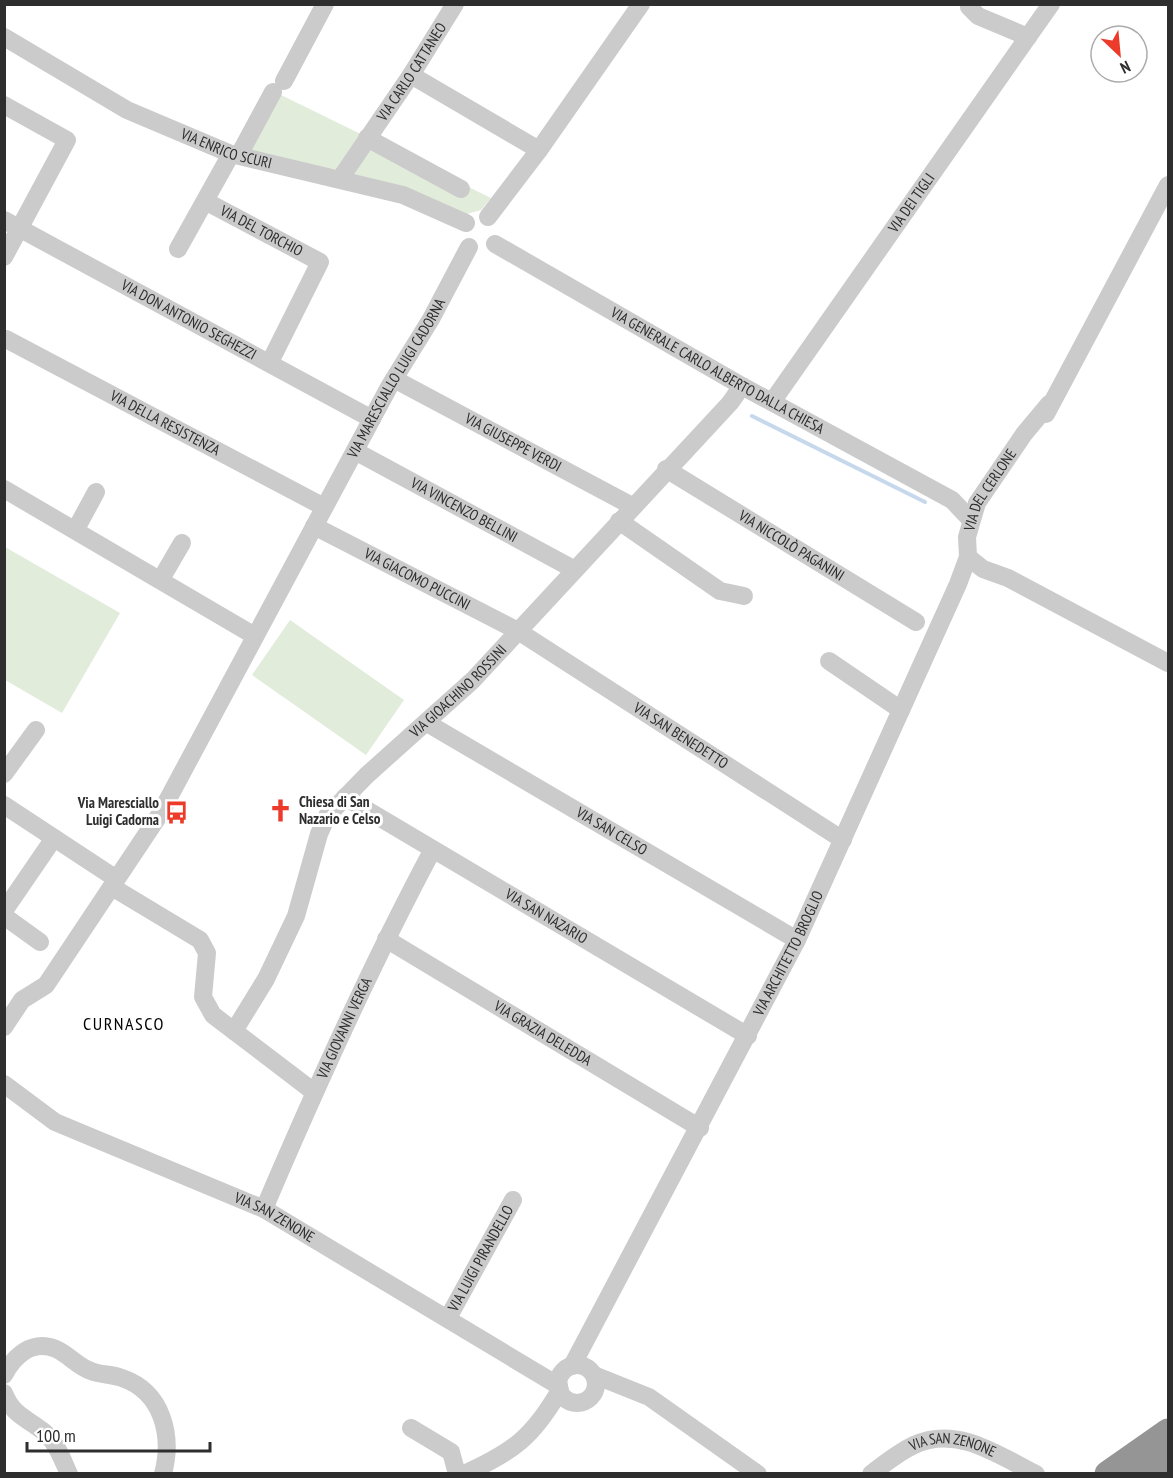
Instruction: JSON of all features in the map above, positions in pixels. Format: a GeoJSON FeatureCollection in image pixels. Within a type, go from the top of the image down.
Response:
{"type":"FeatureCollection","features":[{"type":"Feature","properties":{"kind":"highway"},"geometry":{"type":"LineString","coordinates":[[1108,1473],[1168,1432]]}},
{"type":"Feature","properties":{"kind":"highway"},"geometry":{"type":"LineString","coordinates":[[1146,1473],[1168,1458]]}},
{"type":"Feature","properties":{"kind":"street"},"geometry":{"type":"LineString","coordinates":[[235,154],[279,87],[325,4]]}},
{"type":"Feature","properties":{"kind":"street","name":"VIA CARLO CATTANEO"},"geometry":{"type":"LineString","coordinates":[[340,179],[456,4]]}},
{"type":"Feature","properties":{"kind":"street"},"geometry":{"type":"LineString","coordinates":[[488,217],[539,150],[640,4]]}},
{"type":"Feature","properties":{"kind":"street"},"geometry":{"type":"LineString","coordinates":[[970,4],[969,7],[978,16],[1028,37]]}},
{"type":"Feature","properties":{"kind":"street","name":"VIA DEI TIGLI"},"geometry":{"type":"LineString","coordinates":[[772,402],[1051,4]]}},
{"type":"Feature","properties":{"kind":"street","name":"VIA ENRICO SCURI"},"geometry":{"type":"LineString","coordinates":[[4,37],[128,110],[235,154],[403,195],[466,223]]}},
{"type":"Feature","properties":{"kind":"street"},"geometry":{"type":"LineString","coordinates":[[411,75],[539,150]]}},
{"type":"Feature","properties":{"kind":"street"},"geometry":{"type":"LineString","coordinates":[[4,105],[67,140],[12,225],[4,257]]}},
{"type":"Feature","properties":{"kind":"street"},"geometry":{"type":"LineString","coordinates":[[367,138],[461,189]]}},
{"type":"Feature","properties":{"kind":"street","name":"VIA DEL TORCHIO"},"geometry":{"type":"LineString","coordinates":[[178,249],[235,154]]}},
{"type":"Feature","properties":{"kind":"street","name":"VIA DEL CERLONE"},"geometry":{"type":"LineString","coordinates":[[971,520],[977,503],[1006,459],[1049,404],[1168,185]]}},
{"type":"Feature","properties":{"kind":"street","name":"VIA DEL TORCHIO"},"geometry":{"type":"LineString","coordinates":[[205,201],[320,262],[270,362]]}},
{"type":"Feature","properties":{"kind":"street"},"geometry":{"type":"LineString","coordinates":[[475,216],[488,217],[495,223],[498,231],[495,244],[481,252],[469,248],[462,233],[466,223],[475,216]]}},
{"type":"Feature","properties":{"kind":"street","name":"VIA DON ANTONIO SEGHEZZI"},"geometry":{"type":"LineString","coordinates":[[12,225],[372,418]]}},
{"type":"Feature","properties":{"kind":"street","name":"VIA GENERALE CARLO ALBERTO DALLA CHIESA"},"geometry":{"type":"LineString","coordinates":[[495,244],[742,386],[960,506],[971,520]]}},
{"type":"Feature","properties":{"kind":"street","name":"VIA MARESCIALLO LUIGI CADORNA"},"geometry":{"type":"LineString","coordinates":[[4,1027],[22,1000],[46,985],[160,814],[372,418],[431,320],[469,248]]}},
{"type":"Feature","properties":{"kind":"street","name":"VIA DELLA RESISTENZA"},"geometry":{"type":"LineString","coordinates":[[6,339],[324,507]]}},
{"type":"Feature","properties":{"kind":"street","name":"VIA GIUSEPPE VERDI"},"geometry":{"type":"LineString","coordinates":[[394,379],[632,506]]}},
{"type":"Feature","properties":{"kind":"street","name":"VIA GIOACHINO ROSSINI"},"geometry":{"type":"LineString","coordinates":[[234,1030],[266,979],[296,916],[319,834],[327,816],[473,680],[666,469],[730,403],[742,386]]}},
{"type":"Feature","properties":{"kind":"street","name":"VIA VINCENZO BELLINI"},"geometry":{"type":"LineString","coordinates":[[355,451],[575,570]]}},
{"type":"Feature","properties":{"kind":"street","name":"VIA NICCOLÒ PAGANINI"},"geometry":{"type":"LineString","coordinates":[[666,469],[916,622]]}},
{"type":"Feature","properties":{"kind":"street"},"geometry":{"type":"LineString","coordinates":[[4,489],[76,529],[255,636]]}},
{"type":"Feature","properties":{"kind":"street"},"geometry":{"type":"LineString","coordinates":[[76,529],[96,492]]}},
{"type":"Feature","properties":{"kind":"street"},"geometry":{"type":"LineString","coordinates":[[971,520],[967,537],[968,557],[983,569],[1008,578],[1168,663]]}},
{"type":"Feature","properties":{"kind":"street"},"geometry":{"type":"LineString","coordinates":[[619,521],[720,591],[744,596]]}},
{"type":"Feature","properties":{"kind":"street","name":"VIA GIACOMO PUCCINI"},"geometry":{"type":"LineString","coordinates":[[314,526],[518,632]]}},
{"type":"Feature","properties":{"kind":"street"},"geometry":{"type":"LineString","coordinates":[[161,579],[182,543]]}},
{"type":"Feature","properties":{"kind":"street","name":"VIA ARCHITETTO BROGLIO"},"geometry":{"type":"LineString","coordinates":[[464,1473],[511,1449],[542,1420],[576,1382],[589,1338],[797,940],[968,557]]}},
{"type":"Feature","properties":{"kind":"street","name":"VIA SAN BENEDETTO"},"geometry":{"type":"LineString","coordinates":[[518,632],[843,840]]}},
{"type":"Feature","properties":{"kind":"street"},"geometry":{"type":"LineString","coordinates":[[829,661],[901,710]]}},
{"type":"Feature","properties":{"kind":"street","name":"VIA SAN CELSO"},"geometry":{"type":"LineString","coordinates":[[427,723],[797,940]]}},
{"type":"Feature","properties":{"kind":"street"},"geometry":{"type":"LineString","coordinates":[[4,774],[36,730]]}},
{"type":"Feature","properties":{"kind":"street","name":"VIA SAN NAZARIO"},"geometry":{"type":"LineString","coordinates":[[345,798],[748,1036]]}},
{"type":"Feature","properties":{"kind":"street"},"geometry":{"type":"LineString","coordinates":[[4,805],[200,940],[207,953],[203,997],[213,1015],[314,1092]]}},
{"type":"Feature","properties":{"kind":"street"},"geometry":{"type":"LineString","coordinates":[[4,911],[54,838]]}},
{"type":"Feature","properties":{"kind":"street","name":"VIA GIOVANNI VERGA"},"geometry":{"type":"LineString","coordinates":[[264,1209],[314,1092],[386,939],[432,851]]}},
{"type":"Feature","properties":{"kind":"street"},"geometry":{"type":"LineString","coordinates":[[4,916],[40,942]]}},
{"type":"Feature","properties":{"kind":"street","name":"VIA GRAZIA DELEDDA"},"geometry":{"type":"LineString","coordinates":[[386,939],[700,1128]]}},
{"type":"Feature","properties":{"kind":"street","name":"VIA SAN ZENONE"},"geometry":{"type":"LineString","coordinates":[[4,1084],[56,1122],[264,1209],[535,1370],[576,1382],[632,1389],[670,1411],[758,1473]]}},
{"type":"Feature","properties":{"kind":"street","name":"VIA LUIGI PIRANDELLO"},"geometry":{"type":"LineString","coordinates":[[448,1318],[513,1200]]}},
{"type":"Feature","properties":{"kind":"street"},"geometry":{"type":"LineString","coordinates":[[4,1375],[12,1360],[24,1350],[53,1347],[81,1367],[133,1383],[145,1391],[162,1415],[168,1445],[163,1473]]}},
{"type":"Feature","properties":{"kind":"street"},"geometry":{"type":"LineString","coordinates":[[4,1393],[9,1405],[18,1416],[43,1431],[53,1441],[69,1473]]}},
{"type":"Feature","properties":{"kind":"street"},"geometry":{"type":"LineString","coordinates":[[411,1428],[451,1452],[457,1473]]}},
{"type":"Feature","properties":{"kind":"street","name":"VIA SAN ZENONE"},"geometry":{"type":"LineString","coordinates":[[870,1473],[912,1446],[926,1440],[956,1438],[970,1442],[1036,1473]]}},
{"type":"Feature","properties":{"kind":"green space"},"geometry":{"type":"Polygon","coordinates":[[[277,93],[491,198],[481,210],[467,214],[245,151],[277,93]]]}},
{"type":"Feature","properties":{"kind":"green space"},"geometry":{"type":"Polygon","coordinates":[[[5,547],[120,613],[62,713],[5,680],[5,547]]]}},
{"type":"Feature","properties":{"kind":"green space"},"geometry":{"type":"Polygon","coordinates":[[[290,620],[404,700],[366,755],[252,675],[290,620]]]}},
{"type":"Feature","properties":{"kind":"waterway"},"geometry":{"type":"LineString","coordinates":[[752,416],[925,502]]}},
{"type":"Feature","properties":{"kind":"place","name":"Chiesa di San Nazario e Celso"},"geometry":{"type":"Point","coordinates":[281,811]}},
{"type":"Feature","properties":{"kind":"place","name":"Via Maresciallo Luigi Cadorna"},"geometry":{"type":"Point","coordinates":[177,812]}},
{"type":"Feature","properties":{"kind":"district","name":"CURNASCO"},"geometry":{"type":"Point","coordinates":[124,1024]}}]}
